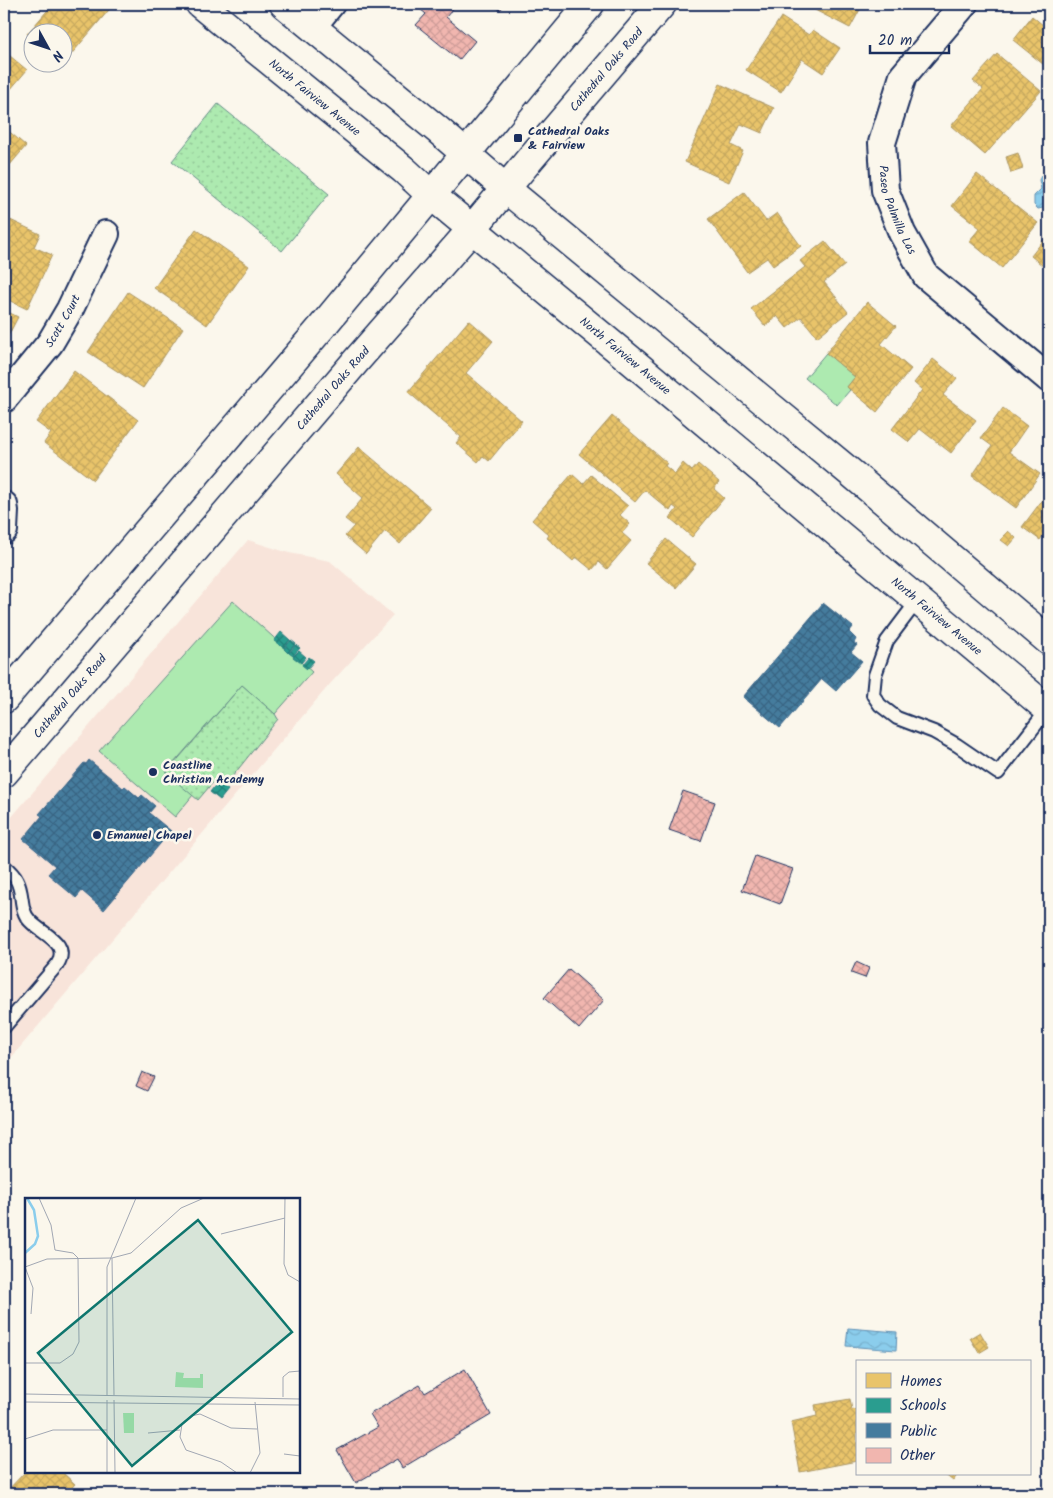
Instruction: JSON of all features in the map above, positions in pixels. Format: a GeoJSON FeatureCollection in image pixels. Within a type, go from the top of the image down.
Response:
{"type":"FeatureCollection","features":[{"type":"Feature","properties":{"kind":"main road","name":"North Fairview Avenue"},"geometry":{"type":"LineString","coordinates":[[200,4],[404,170],[431,195],[1049,710]]}},
{"type":"Feature","properties":{"kind":"main road"},"geometry":{"type":"LineString","coordinates":[[284,4],[431,124],[505,188],[1049,640]]}},
{"type":"Feature","properties":{"kind":"main road"},"geometry":{"type":"LineString","coordinates":[[4,699],[320,328],[590,4]]}},
{"type":"Feature","properties":{"kind":"main road","name":"Cathedral Oaks Road"},"geometry":{"type":"LineString","coordinates":[[4,773],[343,376],[472,229],[662,4]]}},
{"type":"Feature","properties":{"kind":"street"},"geometry":{"type":"LineString","coordinates":[[312,27],[331,4]]}},
{"type":"Feature","properties":{"kind":"street","name":"Paseo Palmilla Las"},"geometry":{"type":"LineString","coordinates":[[964,4],[902,76],[882,143],[885,190],[902,233],[926,276],[1049,379]]}},
{"type":"Feature","properties":{"kind":"street","name":"Scott Court"},"geometry":{"type":"LineString","coordinates":[[4,400],[50,343],[70,309],[106,234]]}},
{"type":"Feature","properties":{"kind":"street"},"geometry":{"type":"LineString","coordinates":[[4,505],[4,530]]}},
{"type":"Feature","properties":{"kind":"lane"},"geometry":{"type":"LineString","coordinates":[[918,600],[887,640],[875,675],[873,695],[880,705],[897,718],[934,732],[957,744],[998,772],[1049,710]]}},
{"type":"Feature","properties":{"kind":"lane"},"geometry":{"type":"LineString","coordinates":[[4,866],[18,881],[25,914],[29,921],[57,943],[61,952],[57,965],[4,1027]]}},
{"type":"Feature","properties":{"kind":"shaded area","name":"Coastline Christian Academy"},"geometry":{"type":"Polygon","coordinates":[[[248,540],[289,553],[330,561],[393,615],[331,683],[4,1066],[4,826],[248,540]]]}},
{"type":"Feature","properties":{"kind":"green space"},"geometry":{"type":"Polygon","coordinates":[[[218,104],[329,194],[282,251],[172,161],[218,104]]]}},
{"type":"Feature","properties":{"kind":"green space"},"geometry":{"type":"Polygon","coordinates":[[[826,353],[855,377],[847,387],[850,390],[837,405],[805,378],[826,353]]]}},
{"type":"Feature","properties":{"kind":"green space"},"geometry":{"type":"Polygon","coordinates":[[[233,601],[312,672],[275,714],[242,685],[166,772],[193,795],[175,817],[99,751],[233,601]]]}},
{"type":"Feature","properties":{"kind":"green space"},"geometry":{"type":"Polygon","coordinates":[[[242,685],[275,714],[278,719],[224,787],[215,780],[198,800],[166,773],[242,685]]]}},
{"type":"Feature","properties":{"kind":"water"},"geometry":{"type":"Polygon","coordinates":[[[1041,176],[1049,176],[1049,202],[1043,208],[1038,209],[1034,205],[1034,196],[1041,189],[1039,180],[1041,176]]]}},
{"type":"Feature","properties":{"kind":"water"},"geometry":{"type":"Polygon","coordinates":[[[848,1328],[897,1332],[896,1350],[846,1346],[848,1328]]]}},
{"type":"Feature","properties":{"kind":"building: Homes"},"geometry":{"type":"Polygon","coordinates":[[[53,4],[114,4],[72,53],[72,22],[37,22],[53,4]]]}},
{"type":"Feature","properties":{"kind":"building: Homes"},"geometry":{"type":"Polygon","coordinates":[[[808,4],[863,4],[850,28],[807,6],[808,4]]]}},
{"type":"Feature","properties":{"kind":"building: Homes"},"geometry":{"type":"Polygon","coordinates":[[[1032,16],[1049,30],[1049,69],[1013,40],[1032,16]]]}},
{"type":"Feature","properties":{"kind":"building: Homes"},"geometry":{"type":"Polygon","coordinates":[[[781,17],[809,35],[813,30],[840,48],[823,73],[802,59],[781,92],[746,70],[781,17]]]}},
{"type":"Feature","properties":{"kind":"building: Homes"},"geometry":{"type":"Polygon","coordinates":[[[4,51],[22,66],[22,72],[25,72],[4,97],[4,51]]]}},
{"type":"Feature","properties":{"kind":"building: Homes"},"geometry":{"type":"Polygon","coordinates":[[[997,54],[1041,91],[985,155],[951,126],[983,89],[973,81],[997,54]]]}},
{"type":"Feature","properties":{"kind":"building: Homes"},"geometry":{"type":"Polygon","coordinates":[[[720,84],[774,108],[762,133],[741,124],[731,145],[743,151],[729,182],[685,162],[720,84]]]}},
{"type":"Feature","properties":{"kind":"building: Homes"},"geometry":{"type":"Polygon","coordinates":[[[4,127],[26,146],[4,172],[4,127]]]}},
{"type":"Feature","properties":{"kind":"building: Homes"},"geometry":{"type":"Polygon","coordinates":[[[1018,153],[1023,169],[1011,173],[1006,157],[1018,153]]]}},
{"type":"Feature","properties":{"kind":"building: Homes"},"geometry":{"type":"Polygon","coordinates":[[[977,174],[1038,223],[1002,268],[969,241],[980,228],[952,206],[977,174]]]}},
{"type":"Feature","properties":{"kind":"building: Homes"},"geometry":{"type":"Polygon","coordinates":[[[744,192],[766,221],[777,213],[801,246],[773,266],[767,258],[747,272],[708,219],[744,192]]]}},
{"type":"Feature","properties":{"kind":"building: Homes"},"geometry":{"type":"Polygon","coordinates":[[[4,217],[40,234],[34,247],[52,255],[27,309],[4,298],[4,217]]]}},
{"type":"Feature","properties":{"kind":"building: Homes"},"geometry":{"type":"Polygon","coordinates":[[[196,229],[249,266],[207,325],[154,288],[196,229]]]}},
{"type":"Feature","properties":{"kind":"building: Homes"},"geometry":{"type":"Polygon","coordinates":[[[1049,233],[1049,271],[1031,256],[1049,233]]]}},
{"type":"Feature","properties":{"kind":"building: Homes"},"geometry":{"type":"Polygon","coordinates":[[[825,241],[845,265],[824,282],[848,312],[817,337],[801,317],[787,328],[777,316],[765,326],[751,309],[805,267],[800,261],[825,241]]]}},
{"type":"Feature","properties":{"kind":"building: Homes"},"geometry":{"type":"Polygon","coordinates":[[[128,292],[183,328],[143,388],[88,352],[128,292]]]}},
{"type":"Feature","properties":{"kind":"building: Homes"},"geometry":{"type":"Polygon","coordinates":[[[867,302],[896,326],[881,344],[911,369],[877,412],[847,387],[855,377],[826,353],[867,302]]]}},
{"type":"Feature","properties":{"kind":"building: Homes"},"geometry":{"type":"Polygon","coordinates":[[[4,310],[18,317],[4,344],[4,310]]]}},
{"type":"Feature","properties":{"kind":"building: Homes"},"geometry":{"type":"Polygon","coordinates":[[[469,320],[493,341],[466,373],[522,421],[489,461],[483,456],[478,462],[456,443],[461,437],[408,392],[469,320]]]}},
{"type":"Feature","properties":{"kind":"building: Homes"},"geometry":{"type":"Polygon","coordinates":[[[933,359],[957,378],[943,395],[976,420],[951,453],[920,429],[909,442],[892,429],[922,390],[914,383],[933,359]]]}},
{"type":"Feature","properties":{"kind":"building: Homes"},"geometry":{"type":"Polygon","coordinates":[[[74,371],[138,420],[93,480],[44,443],[51,433],[36,422],[74,371]]]}},
{"type":"Feature","properties":{"kind":"building: Homes"},"geometry":{"type":"Polygon","coordinates":[[[1003,408],[1027,426],[1009,452],[1040,474],[1016,508],[972,476],[992,446],[981,438],[1003,408]]]}},
{"type":"Feature","properties":{"kind":"building: Homes"},"geometry":{"type":"Polygon","coordinates":[[[612,416],[667,463],[665,466],[675,474],[683,463],[692,471],[698,464],[719,482],[714,489],[724,498],[692,537],[670,518],[677,509],[673,506],[670,511],[645,490],[635,502],[579,454],[612,416]]]}},
{"type":"Feature","properties":{"kind":"building: Homes"},"geometry":{"type":"Polygon","coordinates":[[[359,447],[431,508],[400,544],[385,531],[366,554],[345,536],[354,526],[345,519],[363,498],[336,474],[359,447]]]}},
{"type":"Feature","properties":{"kind":"building: Homes"},"geometry":{"type":"Polygon","coordinates":[[[572,474],[583,484],[591,475],[628,506],[620,515],[630,524],[622,533],[631,541],[607,569],[599,562],[592,570],[576,557],[573,561],[547,538],[549,535],[532,520],[572,474]]]}},
{"type":"Feature","properties":{"kind":"building: Homes"},"geometry":{"type":"Polygon","coordinates":[[[1049,491],[1049,529],[1040,540],[1022,527],[1049,491]]]}},
{"type":"Feature","properties":{"kind":"building: Homes"},"geometry":{"type":"Polygon","coordinates":[[[1008,531],[1016,538],[1009,546],[1001,540],[1008,531]]]}},
{"type":"Feature","properties":{"kind":"building: Homes"},"geometry":{"type":"Polygon","coordinates":[[[666,539],[696,564],[676,588],[646,563],[666,539]]]}},
{"type":"Feature","properties":{"kind":"building: Homes"},"geometry":{"type":"Polygon","coordinates":[[[980,1332],[989,1347],[979,1353],[970,1338],[980,1332]]]}},
{"type":"Feature","properties":{"kind":"building: Homes"},"geometry":{"type":"Polygon","coordinates":[[[850,1399],[852,1410],[856,1409],[856,1461],[800,1472],[791,1422],[817,1416],[815,1405],[850,1399]]]}},
{"type":"Feature","properties":{"kind":"building: Homes"},"geometry":{"type":"Polygon","coordinates":[[[25,1472],[63,1473],[75,1484],[66,1494],[4,1494],[25,1472]]]}},
{"type":"Feature","properties":{"kind":"building: Homes"},"geometry":{"type":"Polygon","coordinates":[[[947,1476],[957,1476],[953,1481],[947,1476]]]}},
{"type":"Feature","properties":{"kind":"building: Schools"},"geometry":{"type":"Polygon","coordinates":[[[281,632],[290,640],[284,648],[274,641],[281,632]]]}},
{"type":"Feature","properties":{"kind":"building: Schools"},"geometry":{"type":"Polygon","coordinates":[[[291,640],[296,644],[288,653],[284,649],[291,640]]]}},
{"type":"Feature","properties":{"kind":"building: Schools"},"geometry":{"type":"Polygon","coordinates":[[[296,645],[300,648],[293,656],[289,653],[296,645]]]}},
{"type":"Feature","properties":{"kind":"building: Schools"},"geometry":{"type":"Polygon","coordinates":[[[299,651],[306,657],[301,663],[293,657],[299,651]]]}},
{"type":"Feature","properties":{"kind":"building: Schools"},"geometry":{"type":"Polygon","coordinates":[[[309,657],[314,661],[307,669],[302,665],[309,657]]]}},
{"type":"Feature","properties":{"kind":"building: Schools"},"geometry":{"type":"Polygon","coordinates":[[[218,782],[228,790],[220,800],[210,792],[218,782]]]}},
{"type":"Feature","properties":{"kind":"building: Public"},"geometry":{"type":"Polygon","coordinates":[[[823,603],[853,627],[849,632],[856,639],[854,643],[857,645],[851,652],[862,661],[836,691],[822,679],[780,728],[743,697],[823,603]]]}},
{"type":"Feature","properties":{"kind":"building: Public","name":"Emanuel Chapel"},"geometry":{"type":"Polygon","coordinates":[[[89,760],[123,788],[125,786],[139,798],[142,795],[155,806],[149,813],[171,831],[104,910],[82,891],[76,898],[48,874],[55,866],[23,839],[42,816],[39,814],[84,763],[86,764],[89,760]]]}},
{"type":"Feature","properties":{"kind":"building: Other"},"geometry":{"type":"Polygon","coordinates":[[[414,4],[457,4],[446,17],[475,41],[459,60],[416,25],[426,14],[414,4]]]}},
{"type":"Feature","properties":{"kind":"building: Other"},"geometry":{"type":"Polygon","coordinates":[[[492,4],[505,4],[500,10],[492,4]]]}},
{"type":"Feature","properties":{"kind":"building: Other"},"geometry":{"type":"Polygon","coordinates":[[[683,791],[715,802],[701,841],[669,830],[683,791]]]}},
{"type":"Feature","properties":{"kind":"building: Other"},"geometry":{"type":"Polygon","coordinates":[[[755,856],[793,869],[780,904],[742,890],[755,856]]]}},
{"type":"Feature","properties":{"kind":"building: Other"},"geometry":{"type":"Polygon","coordinates":[[[856,962],[869,968],[865,978],[851,973],[856,962]]]}},
{"type":"Feature","properties":{"kind":"building: Other"},"geometry":{"type":"Polygon","coordinates":[[[569,969],[604,1000],[579,1029],[544,998],[569,969]]]}},
{"type":"Feature","properties":{"kind":"building: Other"},"geometry":{"type":"Polygon","coordinates":[[[142,1072],[154,1077],[147,1091],[136,1086],[142,1072]]]}},
{"type":"Feature","properties":{"kind":"building: Other"},"geometry":{"type":"Polygon","coordinates":[[[465,1369],[491,1415],[402,1468],[397,1459],[356,1483],[337,1450],[378,1427],[370,1414],[420,1385],[425,1393],[465,1369]]]}},
{"type":"Feature","properties":{"kind":"place","name":"Cathedral Oaks & Fairview"},"geometry":{"type":"Point","coordinates":[518,138]}},
{"type":"Feature","properties":{"kind":"place","name":"Coastline Christian Academy"},"geometry":{"type":"Point","coordinates":[153,772]}},
{"type":"Feature","properties":{"kind":"place","name":"Emanuel Chapel"},"geometry":{"type":"Point","coordinates":[97,835]}}]}
